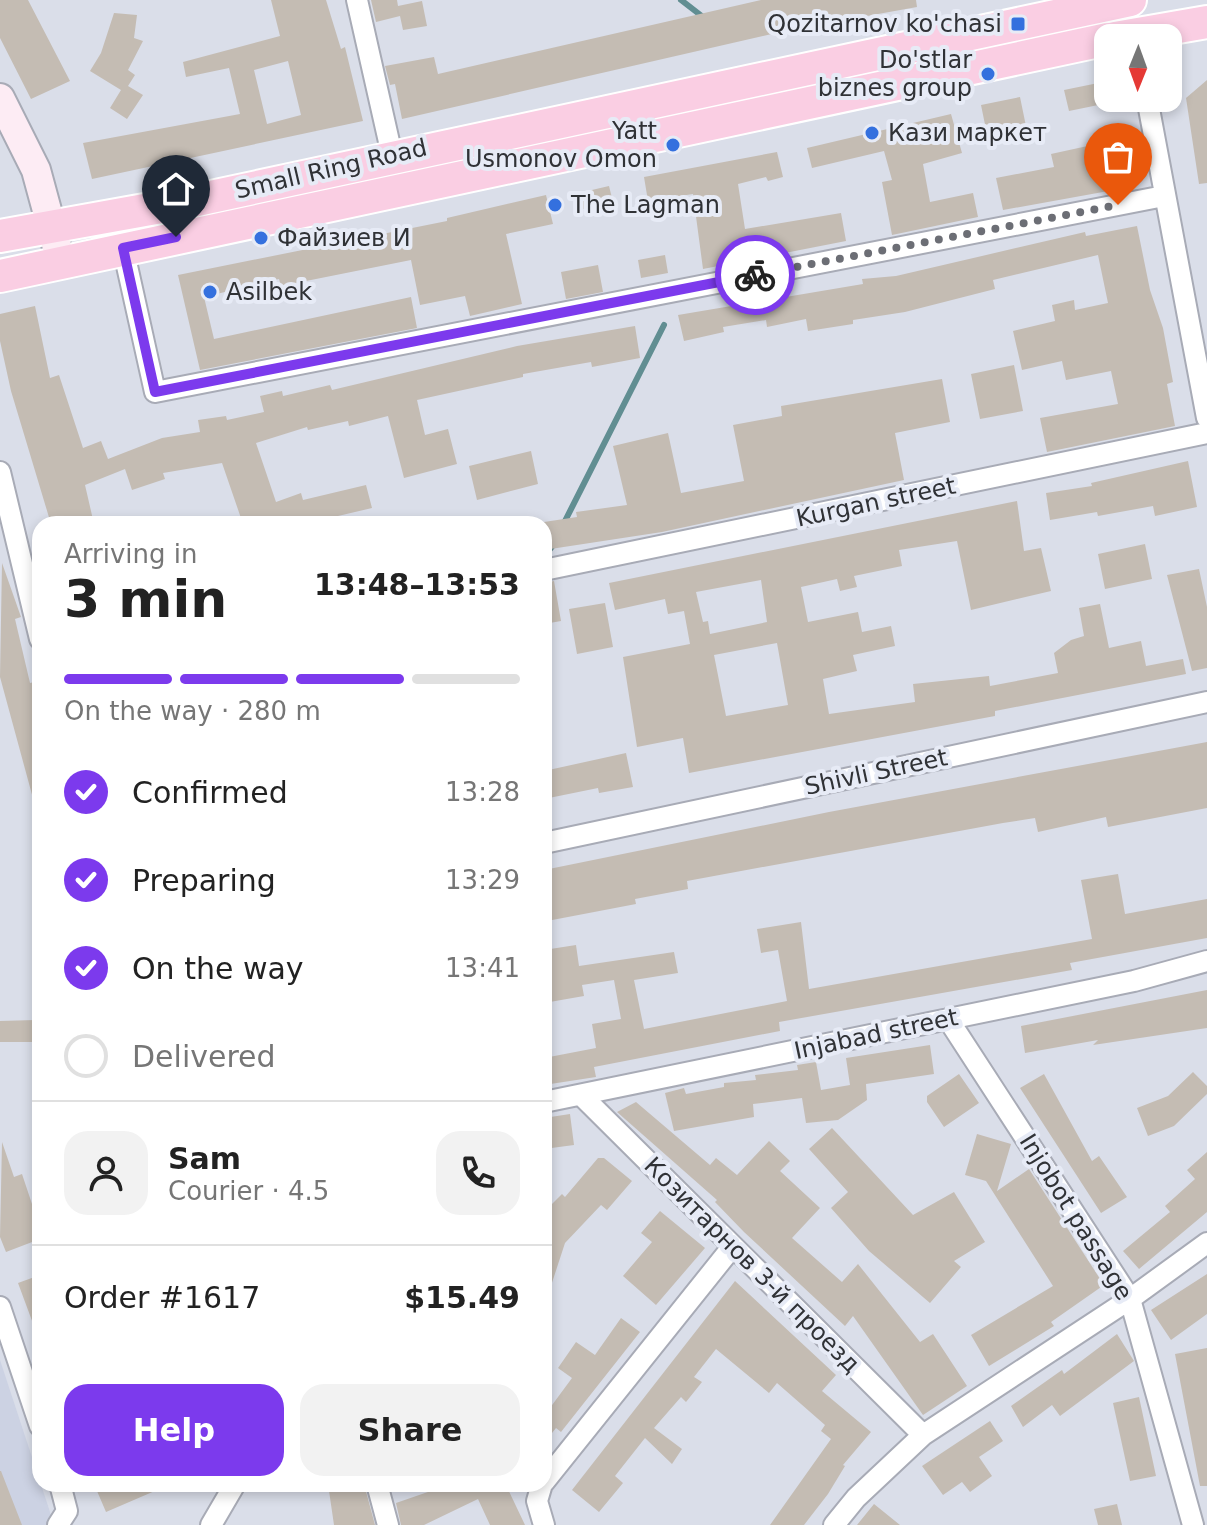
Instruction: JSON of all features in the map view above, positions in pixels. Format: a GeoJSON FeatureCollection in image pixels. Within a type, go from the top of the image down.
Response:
{"type":"FeatureCollection","features":[{"type":"Feature","properties":{"kind":"highway","name":"Small Ring Road"},"geometry":{"type":"LineString","coordinates":[[0,236],[178,204],[392,155],[1130,0]]}},
{"type":"Feature","properties":{"kind":"highway","name":"Small Ring Road"},"geometry":{"type":"LineString","coordinates":[[1182,26],[1207,22]]}},
{"type":"Feature","properties":{"kind":"highway","name":"Small Ring Road"},"geometry":{"type":"LineString","coordinates":[[0,276],[1094,43]]}},
{"type":"Feature","properties":{"kind":"main road"},"geometry":{"type":"LineString","coordinates":[[0,98],[36,170],[61,262]]}},
{"type":"Feature","properties":{"kind":"street"},"geometry":{"type":"LineString","coordinates":[[357,0],[392,155]]}},
{"type":"Feature","properties":{"kind":"street"},"geometry":{"type":"LineString","coordinates":[[1125,24],[1130,0]]}},
{"type":"Feature","properties":{"kind":"street"},"geometry":{"type":"LineString","coordinates":[[1149,112],[1207,418]]}},
{"type":"Feature","properties":{"kind":"street"},"geometry":{"type":"LineString","coordinates":[[123,248],[155,392],[1164,196]]}},
{"type":"Feature","properties":{"kind":"street","name":"Kurgan street"},"geometry":{"type":"LineString","coordinates":[[552,568],[1207,433]]}},
{"type":"Feature","properties":{"kind":"street"},"geometry":{"type":"LineString","coordinates":[[0,472],[32,606]]}},
{"type":"Feature","properties":{"kind":"street","name":"Shivli Street"},"geometry":{"type":"LineString","coordinates":[[552,841],[1207,702]]}},
{"type":"Feature","properties":{"kind":"street","name":"Injаbаd street"},"geometry":{"type":"LineString","coordinates":[[552,1100],[1134,981],[1207,961]]}},
{"type":"Feature","properties":{"kind":"street","name":"Injobot passage"},"geometry":{"type":"LineString","coordinates":[[948,1019],[1130,1299],[1193,1525]]}},
{"type":"Feature","properties":{"kind":"street","name":"Козитарнов 3-й проезд"},"geometry":{"type":"LineString","coordinates":[[581,1095],[923,1435]]}},
{"type":"Feature","properties":{"kind":"street"},"geometry":{"type":"LineString","coordinates":[[834,1525],[856,1498],[923,1435],[1130,1299],[1207,1243]]}},
{"type":"Feature","properties":{"kind":"street"},"geometry":{"type":"LineString","coordinates":[[552,1472],[733,1246]]}},
{"type":"Feature","properties":{"kind":"street"},"geometry":{"type":"LineString","coordinates":[[0,1307],[32,1402]]}},
{"type":"Feature","properties":{"kind":"street"},"geometry":{"type":"LineString","coordinates":[[58,1525],[67,1511],[62,1492]]}},
{"type":"Feature","properties":{"kind":"street"},"geometry":{"type":"LineString","coordinates":[[211,1525],[230,1492]]}},
{"type":"Feature","properties":{"kind":"street"},"geometry":{"type":"LineString","coordinates":[[379,1492],[388,1525]]}},
{"type":"Feature","properties":{"kind":"street"},"geometry":{"type":"LineString","coordinates":[[540,1492],[537,1501],[544,1525]]}},
{"type":"Feature","properties":{"kind":"shaded area"},"geometry":{"type":"Polygon","coordinates":[[[0,1360],[32,1457],[32,1492],[43,1492],[52,1518],[50,1525],[0,1525],[0,1360]]]}},
{"type":"Feature","properties":{"kind":"building"},"geometry":{"type":"Polygon","coordinates":[[[0,0],[28,0],[70,81],[31,99],[0,38],[0,0]]]}},
{"type":"Feature","properties":{"kind":"building"},"geometry":{"type":"Polygon","coordinates":[[[271,0],[326,0],[341,49],[345,47],[363,121],[92,179],[83,143],[240,114],[229,68],[186,77],[183,62],[280,36],[271,0]],[[288,61],[254,70],[267,124],[301,115],[288,61]]]}},
{"type":"Feature","properties":{"kind":"building"},"geometry":{"type":"Polygon","coordinates":[[[371,0],[397,0],[398,6],[422,1],[427,26],[403,30],[400,16],[376,22],[371,0]]]}},
{"type":"Feature","properties":{"kind":"building"},"geometry":{"type":"Polygon","coordinates":[[[761,0],[916,0],[917,7],[789,30],[402,119],[395,84],[390,85],[385,66],[434,57],[438,74],[761,0]]]}},
{"type":"Feature","properties":{"kind":"building"},"geometry":{"type":"Polygon","coordinates":[[[114,13],[137,15],[134,38],[143,41],[128,70],[135,75],[128,86],[143,95],[127,119],[110,108],[121,90],[90,71],[101,53],[114,13]]]}},
{"type":"Feature","properties":{"kind":"building"},"geometry":{"type":"Polygon","coordinates":[[[1207,80],[1207,183],[1199,184],[1186,98],[1207,80]]]}},
{"type":"Feature","properties":{"kind":"building"},"geometry":{"type":"Polygon","coordinates":[[[1094,84],[1094,106],[1069,111],[1064,90],[1094,84]]]}},
{"type":"Feature","properties":{"kind":"building"},"geometry":{"type":"Polygon","coordinates":[[[1020,97],[1028,136],[989,144],[981,105],[1020,97]]]}},
{"type":"Feature","properties":{"kind":"building"},"geometry":{"type":"Polygon","coordinates":[[[951,114],[962,153],[923,164],[930,202],[973,193],[978,217],[892,235],[882,182],[892,180],[884,151],[812,168],[807,148],[951,114]]]}},
{"type":"Feature","properties":{"kind":"building"},"geometry":{"type":"Polygon","coordinates":[[[1115,140],[1125,188],[1003,210],[996,178],[1054,167],[1051,154],[1115,140]]]}},
{"type":"Feature","properties":{"kind":"building"},"geometry":{"type":"Polygon","coordinates":[[[777,152],[783,177],[768,181],[766,177],[738,184],[745,229],[841,213],[846,241],[703,269],[693,194],[648,201],[644,177],[777,152]]]}},
{"type":"Feature","properties":{"kind":"building"},"geometry":{"type":"Polygon","coordinates":[[[609,186],[613,202],[583,209],[579,193],[609,186]]]}},
{"type":"Feature","properties":{"kind":"building"},"geometry":{"type":"Polygon","coordinates":[[[546,195],[553,224],[506,234],[522,304],[470,316],[465,296],[420,305],[411,260],[281,286],[279,279],[204,297],[214,339],[411,297],[417,328],[200,370],[178,275],[447,221],[447,218],[546,195]]]}},
{"type":"Feature","properties":{"kind":"building"},"geometry":{"type":"Polygon","coordinates":[[[1137,226],[1150,290],[1163,328],[1173,382],[1167,384],[1175,426],[1047,452],[1040,418],[1118,404],[1111,371],[1066,380],[1062,361],[1022,370],[1013,331],[1055,321],[1052,305],[1074,300],[1075,310],[1108,303],[1098,255],[993,280],[995,289],[905,312],[853,320],[853,324],[808,331],[806,319],[767,327],[766,320],[723,327],[724,332],[684,341],[678,315],[863,284],[862,279],[896,276],[1085,232],[1086,236],[1137,226]]]}},
{"type":"Feature","properties":{"kind":"building"},"geometry":{"type":"Polygon","coordinates":[[[665,255],[668,273],[641,278],[638,260],[665,255]]]}},
{"type":"Feature","properties":{"kind":"building"},"geometry":{"type":"Polygon","coordinates":[[[598,265],[603,292],[566,299],[561,272],[598,265]]]}},
{"type":"Feature","properties":{"kind":"building"},"geometry":{"type":"Polygon","coordinates":[[[35,306],[50,378],[59,375],[83,448],[101,441],[108,459],[162,438],[200,432],[198,420],[226,416],[227,420],[264,412],[260,396],[282,391],[283,396],[330,385],[332,390],[517,346],[635,326],[640,358],[592,367],[591,362],[523,374],[523,377],[417,400],[425,435],[448,429],[457,464],[404,478],[388,416],[349,426],[348,421],[308,430],[307,427],[256,443],[276,502],[301,493],[303,500],[366,485],[372,508],[338,516],[240,516],[222,463],[163,473],[165,479],[132,490],[125,469],[85,485],[92,516],[49,516],[11,391],[0,341],[0,314],[35,306]]]}},
{"type":"Feature","properties":{"kind":"building"},"geometry":{"type":"Polygon","coordinates":[[[1014,365],[1023,411],[980,419],[971,374],[1014,365]]]}},
{"type":"Feature","properties":{"kind":"building"},"geometry":{"type":"Polygon","coordinates":[[[942,379],[950,422],[895,433],[904,480],[662,532],[552,549],[552,521],[577,517],[576,512],[627,505],[613,446],[668,433],[681,493],[744,481],[733,425],[782,416],[781,406],[942,379]]]}},
{"type":"Feature","properties":{"kind":"building"},"geometry":{"type":"Polygon","coordinates":[[[531,451],[538,484],[477,500],[469,466],[531,451]]]}},
{"type":"Feature","properties":{"kind":"building"},"geometry":{"type":"Polygon","coordinates":[[[1188,461],[1197,507],[1155,516],[1153,506],[1098,516],[1097,512],[1050,520],[1046,493],[1092,486],[1091,483],[1188,461]]]}},
{"type":"Feature","properties":{"kind":"building"},"geometry":{"type":"Polygon","coordinates":[[[1017,501],[1024,551],[1041,548],[1051,591],[971,610],[957,541],[899,550],[902,566],[854,576],[857,587],[840,591],[837,579],[801,587],[808,622],[858,612],[862,632],[891,626],[895,646],[853,655],[857,671],[823,679],[829,714],[915,702],[913,684],[989,676],[990,686],[1058,673],[1054,653],[1071,640],[1084,636],[1079,608],[1100,604],[1109,648],[1141,641],[1146,666],[1183,659],[1186,674],[995,711],[995,716],[689,773],[683,738],[637,747],[623,657],[690,644],[684,611],[668,614],[665,599],[615,610],[609,583],[1017,501]],[[761,580],[696,592],[703,622],[708,621],[710,634],[767,622],[761,580]],[[777,643],[714,655],[726,716],[788,705],[777,643]]]}},
{"type":"Feature","properties":{"kind":"building"},"geometry":{"type":"Polygon","coordinates":[[[1145,544],[1152,579],[1105,589],[1098,554],[1145,544]]]}},
{"type":"Feature","properties":{"kind":"building"},"geometry":{"type":"Polygon","coordinates":[[[2,563],[21,617],[15,619],[32,682],[32,795],[0,677],[2,563]]]}},
{"type":"Feature","properties":{"kind":"building"},"geometry":{"type":"Polygon","coordinates":[[[1199,569],[1207,607],[1207,668],[1192,671],[1167,575],[1199,569]]]}},
{"type":"Feature","properties":{"kind":"building"},"geometry":{"type":"Polygon","coordinates":[[[552,581],[561,621],[552,623],[552,581]]]}},
{"type":"Feature","properties":{"kind":"building"},"geometry":{"type":"Polygon","coordinates":[[[605,603],[613,647],[577,654],[569,609],[605,603]]]}},
{"type":"Feature","properties":{"kind":"building"},"geometry":{"type":"Polygon","coordinates":[[[1207,742],[1207,808],[1108,827],[1106,817],[1038,832],[1035,818],[1003,823],[687,881],[688,889],[635,899],[636,904],[552,920],[552,868],[829,812],[1207,742]]]}},
{"type":"Feature","properties":{"kind":"building"},"geometry":{"type":"Polygon","coordinates":[[[626,753],[633,787],[599,793],[598,788],[552,797],[552,769],[626,753]]]}},
{"type":"Feature","properties":{"kind":"building"},"geometry":{"type":"Polygon","coordinates":[[[1118,874],[1125,914],[1207,899],[1207,938],[1070,963],[1072,970],[779,1022],[780,1031],[594,1067],[596,1077],[552,1084],[552,1056],[596,1048],[592,1024],[621,1019],[614,980],[582,985],[584,996],[552,1002],[552,949],[576,945],[579,966],[674,952],[678,973],[634,980],[644,1029],[787,1001],[778,950],[761,953],[757,929],[801,922],[809,989],[1092,939],[1081,880],[1118,874]]]}},
{"type":"Feature","properties":{"kind":"building"},"geometry":{"type":"Polygon","coordinates":[[[1207,990],[1207,1028],[1093,1045],[1098,1040],[1025,1053],[1021,1026],[1207,990]]]}},
{"type":"Feature","properties":{"kind":"building"},"geometry":{"type":"Polygon","coordinates":[[[32,1020],[32,1042],[0,1042],[0,1021],[32,1020]]]}},
{"type":"Feature","properties":{"kind":"building"},"geometry":{"type":"Polygon","coordinates":[[[930,1045],[934,1074],[866,1084],[867,1100],[838,1120],[806,1123],[802,1098],[753,1104],[754,1117],[674,1131],[665,1093],[684,1088],[686,1094],[724,1087],[724,1083],[756,1080],[755,1075],[798,1070],[797,1065],[816,1062],[821,1090],[850,1085],[846,1058],[930,1045]]]}},
{"type":"Feature","properties":{"kind":"building"},"geometry":{"type":"Polygon","coordinates":[[[1193,1072],[1207,1086],[1207,1094],[1174,1126],[1148,1136],[1137,1108],[1168,1096],[1193,1072]]]}},
{"type":"Feature","properties":{"kind":"building"},"geometry":{"type":"Polygon","coordinates":[[[959,1074],[979,1103],[944,1127],[927,1102],[927,1096],[959,1074]]]}},
{"type":"Feature","properties":{"kind":"building"},"geometry":{"type":"Polygon","coordinates":[[[1044,1074],[1092,1161],[1099,1156],[1127,1197],[1101,1213],[1020,1088],[1044,1074]]]}},
{"type":"Feature","properties":{"kind":"building"},"geometry":{"type":"Polygon","coordinates":[[[636,1102],[710,1165],[716,1158],[737,1175],[769,1141],[790,1161],[780,1171],[820,1208],[792,1238],[842,1282],[858,1264],[920,1342],[933,1334],[967,1386],[923,1415],[853,1316],[845,1326],[744,1232],[715,1202],[717,1200],[617,1112],[636,1102]]]}},
{"type":"Feature","properties":{"kind":"building"},"geometry":{"type":"Polygon","coordinates":[[[570,1114],[574,1145],[552,1148],[552,1117],[570,1114]]]}},
{"type":"Feature","properties":{"kind":"building"},"geometry":{"type":"Polygon","coordinates":[[[832,1128],[913,1215],[954,1192],[985,1242],[954,1261],[961,1267],[930,1303],[869,1251],[831,1208],[848,1192],[809,1149],[832,1128]]]}},
{"type":"Feature","properties":{"kind":"building"},"geometry":{"type":"Polygon","coordinates":[[[977,1134],[1011,1144],[997,1191],[1029,1169],[1104,1285],[1051,1322],[1054,1326],[989,1366],[971,1335],[1053,1286],[986,1181],[965,1175],[977,1134]]]}},
{"type":"Feature","properties":{"kind":"building"},"geometry":{"type":"Polygon","coordinates":[[[2,1142],[14,1177],[22,1174],[32,1204],[32,1242],[6,1252],[0,1237],[2,1142]]]}},
{"type":"Feature","properties":{"kind":"building"},"geometry":{"type":"Polygon","coordinates":[[[1207,1152],[1207,1212],[1139,1269],[1123,1251],[1170,1212],[1165,1206],[1195,1179],[1187,1170],[1207,1152]]]}},
{"type":"Feature","properties":{"kind":"building"},"geometry":{"type":"Polygon","coordinates":[[[598,1158],[604,1158],[632,1181],[607,1210],[601,1205],[565,1243],[552,1283],[552,1204],[562,1194],[565,1197],[598,1158]]]}},
{"type":"Feature","properties":{"kind":"building"},"geometry":{"type":"Polygon","coordinates":[[[660,1211],[705,1248],[656,1305],[623,1276],[652,1242],[641,1233],[660,1211]]]}},
{"type":"Feature","properties":{"kind":"building"},"geometry":{"type":"Polygon","coordinates":[[[1207,1274],[1207,1314],[1171,1340],[1151,1310],[1207,1274]]]}},
{"type":"Feature","properties":{"kind":"building"},"geometry":{"type":"Polygon","coordinates":[[[32,1278],[32,1321],[18,1283],[32,1278]]]}},
{"type":"Feature","properties":{"kind":"building"},"geometry":{"type":"Polygon","coordinates":[[[735,1281],[836,1375],[822,1391],[871,1432],[843,1465],[828,1494],[804,1525],[770,1525],[831,1439],[821,1431],[825,1425],[777,1383],[769,1393],[716,1349],[694,1377],[702,1382],[686,1402],[681,1397],[654,1428],[682,1449],[672,1464],[645,1438],[615,1476],[623,1483],[599,1512],[572,1490],[735,1281]]]}},
{"type":"Feature","properties":{"kind":"building"},"geometry":{"type":"Polygon","coordinates":[[[621,1318],[640,1332],[561,1432],[556,1428],[552,1433],[552,1405],[572,1378],[558,1368],[576,1342],[595,1355],[621,1318]]]}},
{"type":"Feature","properties":{"kind":"building"},"geometry":{"type":"Polygon","coordinates":[[[1117,1334],[1134,1361],[1060,1416],[1052,1405],[1023,1427],[1011,1406],[1062,1370],[1064,1374],[1117,1334]]]}},
{"type":"Feature","properties":{"kind":"building"},"geometry":{"type":"Polygon","coordinates":[[[1207,1348],[1207,1486],[1200,1486],[1175,1354],[1207,1348]]]}},
{"type":"Feature","properties":{"kind":"building"},"geometry":{"type":"Polygon","coordinates":[[[1139,1397],[1156,1476],[1130,1481],[1113,1403],[1139,1397]]]}},
{"type":"Feature","properties":{"kind":"building"},"geometry":{"type":"Polygon","coordinates":[[[990,1421],[1003,1441],[979,1457],[992,1476],[970,1492],[962,1482],[943,1495],[922,1466],[990,1421]]]}},
{"type":"Feature","properties":{"kind":"building"},"geometry":{"type":"Polygon","coordinates":[[[1,1471],[22,1525],[0,1525],[1,1471]]]}},
{"type":"Feature","properties":{"kind":"building"},"geometry":{"type":"Polygon","coordinates":[[[97,1492],[152,1492],[106,1512],[97,1492]]]}},
{"type":"Feature","properties":{"kind":"building"},"geometry":{"type":"Polygon","coordinates":[[[329,1492],[366,1492],[375,1525],[334,1525],[329,1492]]]}},
{"type":"Feature","properties":{"kind":"building"},"geometry":{"type":"Polygon","coordinates":[[[428,1492],[509,1492],[525,1525],[490,1525],[478,1499],[424,1525],[401,1525],[396,1503],[428,1492]]]}},
{"type":"Feature","properties":{"kind":"building"},"geometry":{"type":"Polygon","coordinates":[[[874,1504],[900,1525],[857,1525],[874,1504]]]}},
{"type":"Feature","properties":{"kind":"building"},"geometry":{"type":"Polygon","coordinates":[[[1117,1504],[1122,1525],[1098,1525],[1094,1509],[1117,1504]]]}},
{"type":"Feature","properties":{"kind":"waterway"},"geometry":{"type":"LineString","coordinates":[[681,0],[703,17]]}},
{"type":"Feature","properties":{"kind":"waterway"},"geometry":{"type":"LineString","coordinates":[[564,523],[664,325]]}},
{"type":"Feature","properties":{"kind":"way so far"},"geometry":{"type":"LineString","coordinates":[[755,275],[1118,205]]}},
{"type":"Feature","properties":{"kind":"place","name":"Qozitarnov ko'chasi"},"geometry":{"type":"Point","coordinates":[1018,24]}},
{"type":"Feature","properties":{"kind":"place","name":"Do'stlar biznes group"},"geometry":{"type":"Point","coordinates":[988,74]}},
{"type":"Feature","properties":{"kind":"place","name":"Кази маркет"},"geometry":{"type":"Point","coordinates":[872,133]}},
{"type":"Feature","properties":{"kind":"place","name":"Yatt Usmonov Omon"},"geometry":{"type":"Point","coordinates":[673,145]}},
{"type":"Feature","properties":{"kind":"place","name":"The Lagman"},"geometry":{"type":"Point","coordinates":[555,205]}},
{"type":"Feature","properties":{"kind":"place","name":"Файзиев И"},"geometry":{"type":"Point","coordinates":[261,238]}},
{"type":"Feature","properties":{"kind":"place","name":"Asilbek"},"geometry":{"type":"Point","coordinates":[210,292]}},
{"type":"Feature","properties":{"kind":"route"},"geometry":{"type":"LineString","coordinates":[[176,237],[123,248],[151,387],[155,392],[755,275]]}}]}
